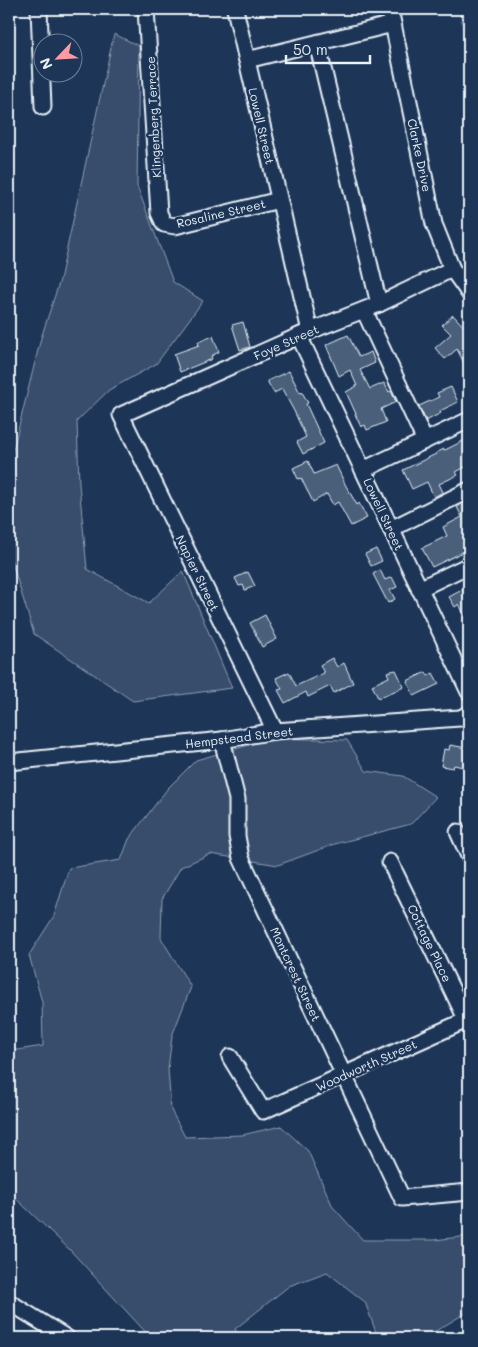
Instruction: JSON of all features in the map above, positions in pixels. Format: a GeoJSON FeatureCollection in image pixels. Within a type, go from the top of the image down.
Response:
{"type":"FeatureCollection","features":[{"type":"Feature","properties":{"kind":"street"},"geometry":{"type":"LineString","coordinates":[[39,9],[43,107]]}},
{"type":"Feature","properties":{"kind":"street","name":"Klingenberg Terrace"},"geometry":{"type":"LineString","coordinates":[[146,9],[159,213],[164,224]]}},
{"type":"Feature","properties":{"kind":"street","name":"Lowell Street"},"geometry":{"type":"LineString","coordinates":[[235,9],[279,200],[305,333],[363,470],[469,692]]}},
{"type":"Feature","properties":{"kind":"street","name":"Clarke Drive"},"geometry":{"type":"LineString","coordinates":[[390,9],[434,224],[452,270],[469,293]]}},
{"type":"Feature","properties":{"kind":"street"},"geometry":{"type":"LineString","coordinates":[[247,60],[393,24]]}},
{"type":"Feature","properties":{"kind":"street"},"geometry":{"type":"LineString","coordinates":[[317,43],[379,304]]}},
{"type":"Feature","properties":{"kind":"street","name":"Rosaline Street"},"geometry":{"type":"LineString","coordinates":[[164,224],[176,226],[279,200]]}},
{"type":"Feature","properties":{"kind":"street","name":"Foye Street"},"geometry":{"type":"LineString","coordinates":[[121,415],[305,333],[379,304],[452,270]]}},
{"type":"Feature","properties":{"kind":"street"},"geometry":{"type":"LineString","coordinates":[[364,310],[425,441]]}},
{"type":"Feature","properties":{"kind":"street","name":"Napier Street"},"geometry":{"type":"LineString","coordinates":[[121,415],[275,731]]}},
{"type":"Feature","properties":{"kind":"street"},"geometry":{"type":"LineString","coordinates":[[363,470],[469,420]]}},
{"type":"Feature","properties":{"kind":"street"},"geometry":{"type":"LineString","coordinates":[[391,530],[469,490]]}},
{"type":"Feature","properties":{"kind":"street"},"geometry":{"type":"LineString","coordinates":[[419,589],[469,565]]}},
{"type":"Feature","properties":{"kind":"street","name":"Hempstead Street"},"geometry":{"type":"LineString","coordinates":[[9,762],[222,740],[275,731],[460,718],[469,714]]}},
{"type":"Feature","properties":{"kind":"street","name":"Montcrest Street"},"geometry":{"type":"LineString","coordinates":[[222,740],[237,799],[237,836],[241,858],[402,1198],[469,1192]]}},
{"type":"Feature","properties":{"kind":"street"},"geometry":{"type":"LineString","coordinates":[[458,832],[469,856]]}},
{"type":"Feature","properties":{"kind":"street","name":"Cottage Place"},"geometry":{"type":"LineString","coordinates":[[390,862],[468,1022]]}},
{"type":"Feature","properties":{"kind":"street","name":"Woodworth Street"},"geometry":{"type":"LineString","coordinates":[[230,1057],[263,1111],[468,1022]]}},
{"type":"Feature","properties":{"kind":"street"},"geometry":{"type":"LineString","coordinates":[[9,1302],[68,1338]]}},
{"type":"Feature","properties":{"kind":"shaded area"},"geometry":{"type":"Polygon","coordinates":[[[460,9],[469,9],[469,64],[460,9]]]}},
{"type":"Feature","properties":{"kind":"shaded area"},"geometry":{"type":"Polygon","coordinates":[[[114,34],[139,46],[137,186],[173,282],[203,301],[156,364],[109,390],[77,421],[79,484],[87,569],[149,603],[183,571],[232,688],[133,701],[34,634],[9,553],[9,466],[41,338],[60,280],[114,34]]]}},
{"type":"Feature","properties":{"kind":"shaded area"},"geometry":{"type":"Polygon","coordinates":[[[274,738],[347,740],[366,771],[403,776],[436,797],[411,824],[335,844],[278,865],[210,854],[181,867],[162,899],[161,938],[191,987],[172,1036],[168,1069],[171,1110],[185,1137],[242,1135],[281,1126],[308,1151],[333,1207],[363,1240],[434,1240],[469,1236],[469,1311],[424,1338],[378,1338],[365,1302],[327,1272],[289,1286],[235,1329],[239,1338],[151,1338],[70,1250],[9,1192],[9,1049],[17,1050],[43,1046],[42,1002],[29,955],[54,916],[69,868],[121,860],[129,839],[168,788],[196,760],[274,738]]]}},
{"type":"Feature","properties":{"kind":"building"},"geometry":{"type":"Polygon","coordinates":[[[453,315],[469,332],[469,373],[457,349],[445,359],[435,348],[451,334],[442,325],[453,315]]]}},
{"type":"Feature","properties":{"kind":"building"},"geometry":{"type":"Polygon","coordinates":[[[243,322],[250,347],[240,350],[232,325],[243,322]]]}},
{"type":"Feature","properties":{"kind":"building"},"geometry":{"type":"Polygon","coordinates":[[[348,335],[359,357],[371,352],[375,363],[360,370],[370,389],[384,383],[389,392],[391,391],[396,402],[381,409],[386,422],[367,430],[365,425],[361,427],[346,392],[357,386],[350,370],[339,376],[326,345],[348,335]]]}},
{"type":"Feature","properties":{"kind":"building"},"geometry":{"type":"Polygon","coordinates":[[[213,336],[219,352],[211,356],[212,359],[180,372],[174,354],[199,345],[198,342],[213,336]]]}},
{"type":"Feature","properties":{"kind":"building"},"geometry":{"type":"Polygon","coordinates":[[[289,371],[300,393],[302,392],[308,403],[306,404],[324,443],[303,454],[297,442],[306,437],[294,411],[282,389],[274,393],[267,381],[289,371]]]}},
{"type":"Feature","properties":{"kind":"building"},"geometry":{"type":"Polygon","coordinates":[[[451,387],[458,402],[426,421],[419,406],[439,397],[437,393],[451,387]]]}},
{"type":"Feature","properties":{"kind":"building"},"geometry":{"type":"Polygon","coordinates":[[[469,438],[469,465],[456,472],[458,475],[439,484],[443,492],[434,497],[427,482],[412,489],[403,470],[469,438]]]}},
{"type":"Feature","properties":{"kind":"building"},"geometry":{"type":"Polygon","coordinates":[[[308,461],[314,474],[336,465],[357,505],[359,503],[367,518],[351,526],[338,502],[333,505],[327,494],[313,502],[301,478],[298,479],[293,468],[308,461]]]}},
{"type":"Feature","properties":{"kind":"building"},"geometry":{"type":"Polygon","coordinates":[[[469,500],[469,549],[432,567],[422,548],[447,536],[443,527],[462,517],[457,507],[469,500]]]}},
{"type":"Feature","properties":{"kind":"building"},"geometry":{"type":"Polygon","coordinates":[[[376,549],[382,561],[371,566],[365,554],[376,549]]]}},
{"type":"Feature","properties":{"kind":"building"},"geometry":{"type":"Polygon","coordinates":[[[380,570],[385,580],[392,577],[397,587],[390,590],[395,599],[388,603],[373,574],[380,570]]]}},
{"type":"Feature","properties":{"kind":"building"},"geometry":{"type":"Polygon","coordinates":[[[248,572],[255,586],[245,590],[243,585],[239,586],[235,578],[248,572]]]}},
{"type":"Feature","properties":{"kind":"building"},"geometry":{"type":"Polygon","coordinates":[[[469,586],[469,625],[459,604],[455,607],[449,597],[469,586]]]}},
{"type":"Feature","properties":{"kind":"building"},"geometry":{"type":"Polygon","coordinates":[[[265,615],[277,639],[262,647],[250,623],[265,615]]]}},
{"type":"Feature","properties":{"kind":"building"},"geometry":{"type":"Polygon","coordinates":[[[332,658],[337,667],[344,663],[353,683],[334,693],[330,686],[308,697],[306,692],[285,703],[278,690],[282,689],[276,678],[289,672],[296,686],[324,673],[320,665],[332,658]]]}},
{"type":"Feature","properties":{"kind":"building"},"geometry":{"type":"Polygon","coordinates":[[[396,670],[404,687],[378,698],[372,685],[389,677],[387,672],[396,670]]]}},
{"type":"Feature","properties":{"kind":"building"},"geometry":{"type":"Polygon","coordinates":[[[426,672],[428,676],[433,673],[439,684],[414,696],[407,681],[426,672]]]}},
{"type":"Feature","properties":{"kind":"building"},"geometry":{"type":"Polygon","coordinates":[[[450,745],[467,748],[463,767],[454,765],[453,768],[441,766],[444,749],[449,750],[450,745]]]}}]}
